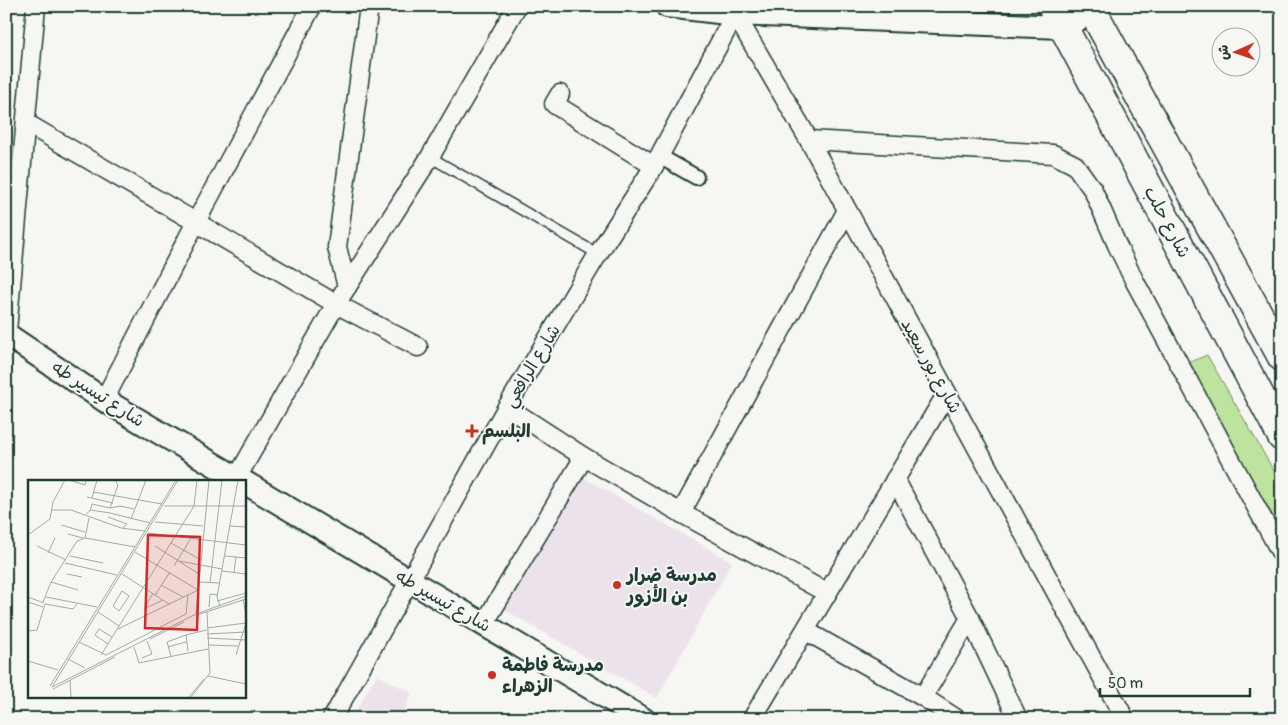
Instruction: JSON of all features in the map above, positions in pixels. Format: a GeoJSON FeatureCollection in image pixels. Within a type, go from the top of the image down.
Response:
{"type":"FeatureCollection","features":[{"type":"Feature","properties":{"kind":"main road","name":"شارع حلب"},"geometry":{"type":"LineString","coordinates":[[1091,9],[1282,357]]}},
{"type":"Feature","properties":{"kind":"main road","name":"شارع حلب"},"geometry":{"type":"LineString","coordinates":[[1057,17],[1282,437]]}},
{"type":"Feature","properties":{"kind":"street"},"geometry":{"type":"LineString","coordinates":[[6,342],[36,6]]}},
{"type":"Feature","properties":{"kind":"street"},"geometry":{"type":"LineString","coordinates":[[104,400],[196,222],[312,6]]}},
{"type":"Feature","properties":{"kind":"street"},"geometry":{"type":"LineString","coordinates":[[347,287],[337,247],[369,6]]}},
{"type":"Feature","properties":{"kind":"street"},"geometry":{"type":"LineString","coordinates":[[241,480],[336,304],[430,157],[517,6]]}},
{"type":"Feature","properties":{"kind":"street"},"geometry":{"type":"LineString","coordinates":[[667,6],[735,14],[1057,17],[1091,9]]}},
{"type":"Feature","properties":{"kind":"street","name":"شارع بور سعيد"},"geometry":{"type":"LineString","coordinates":[[735,14],[809,140],[846,212],[1125,719]]}},
{"type":"Feature","properties":{"kind":"street","name":"شارع الرافعي"},"geometry":{"type":"LineString","coordinates":[[332,719],[507,407],[656,161],[735,14]]}},
{"type":"Feature","properties":{"kind":"street"},"geometry":{"type":"LineString","coordinates":[[560,94],[554,104],[656,161],[696,177]]}},
{"type":"Feature","properties":{"kind":"street"},"geometry":{"type":"LineString","coordinates":[[26,124],[336,304],[418,347]]}},
{"type":"Feature","properties":{"kind":"street"},"geometry":{"type":"LineString","coordinates":[[809,140],[1054,154],[1076,165],[1093,190],[1134,280],[1282,555]]}},
{"type":"Feature","properties":{"kind":"street"},"geometry":{"type":"LineString","coordinates":[[681,513],[846,212]]}},
{"type":"Feature","properties":{"kind":"street","name":"شارع تيسير طه"},"geometry":{"type":"LineString","coordinates":[[7,334],[104,400],[238,480]]}},
{"type":"Feature","properties":{"kind":"street"},"geometry":{"type":"LineString","coordinates":[[752,719],[947,394]]}},
{"type":"Feature","properties":{"kind":"street"},"geometry":{"type":"LineString","coordinates":[[507,407],[584,457],[827,593]]}},
{"type":"Feature","properties":{"kind":"street"},"geometry":{"type":"LineString","coordinates":[[484,624],[584,457]]}},
{"type":"Feature","properties":{"kind":"street"},"geometry":{"type":"LineString","coordinates":[[895,479],[970,618],[1018,719]]}},
{"type":"Feature","properties":{"kind":"street","name":"شارع تيسير طه"},"geometry":{"type":"LineString","coordinates":[[245,484],[643,719]]}},
{"type":"Feature","properties":{"kind":"street"},"geometry":{"type":"LineString","coordinates":[[922,697],[970,618]]}},
{"type":"Feature","properties":{"kind":"street"},"geometry":{"type":"LineString","coordinates":[[806,631],[957,719]]}},
{"type":"Feature","properties":{"kind":"lane"},"geometry":{"type":"LineString","coordinates":[[430,157],[598,254]]}},
{"type":"Feature","properties":{"kind":"shaded area","name":"مدرسة ضرار بن الأزور"},"geometry":{"type":"Polygon","coordinates":[[[579,475],[732,562],[657,698],[501,608],[579,475]]]}},
{"type":"Feature","properties":{"kind":"shaded area"},"geometry":{"type":"Polygon","coordinates":[[[377,675],[412,693],[402,717],[406,719],[351,719],[377,675]]]}},
{"type":"Feature","properties":{"kind":"green space"},"geometry":{"type":"Polygon","coordinates":[[[1207,355],[1282,485],[1282,532],[1186,364],[1207,355]]]}},
{"type":"Feature","properties":{"kind":"place","name":"البلسم"},"geometry":{"type":"Point","coordinates":[472,431]}},
{"type":"Feature","properties":{"kind":"place","name":"مدرسة ضرار بن الأزور"},"geometry":{"type":"Point","coordinates":[617,585]}},
{"type":"Feature","properties":{"kind":"place","name":"مدرسة فاطمة الزهراء"},"geometry":{"type":"Point","coordinates":[492,675]}}]}
